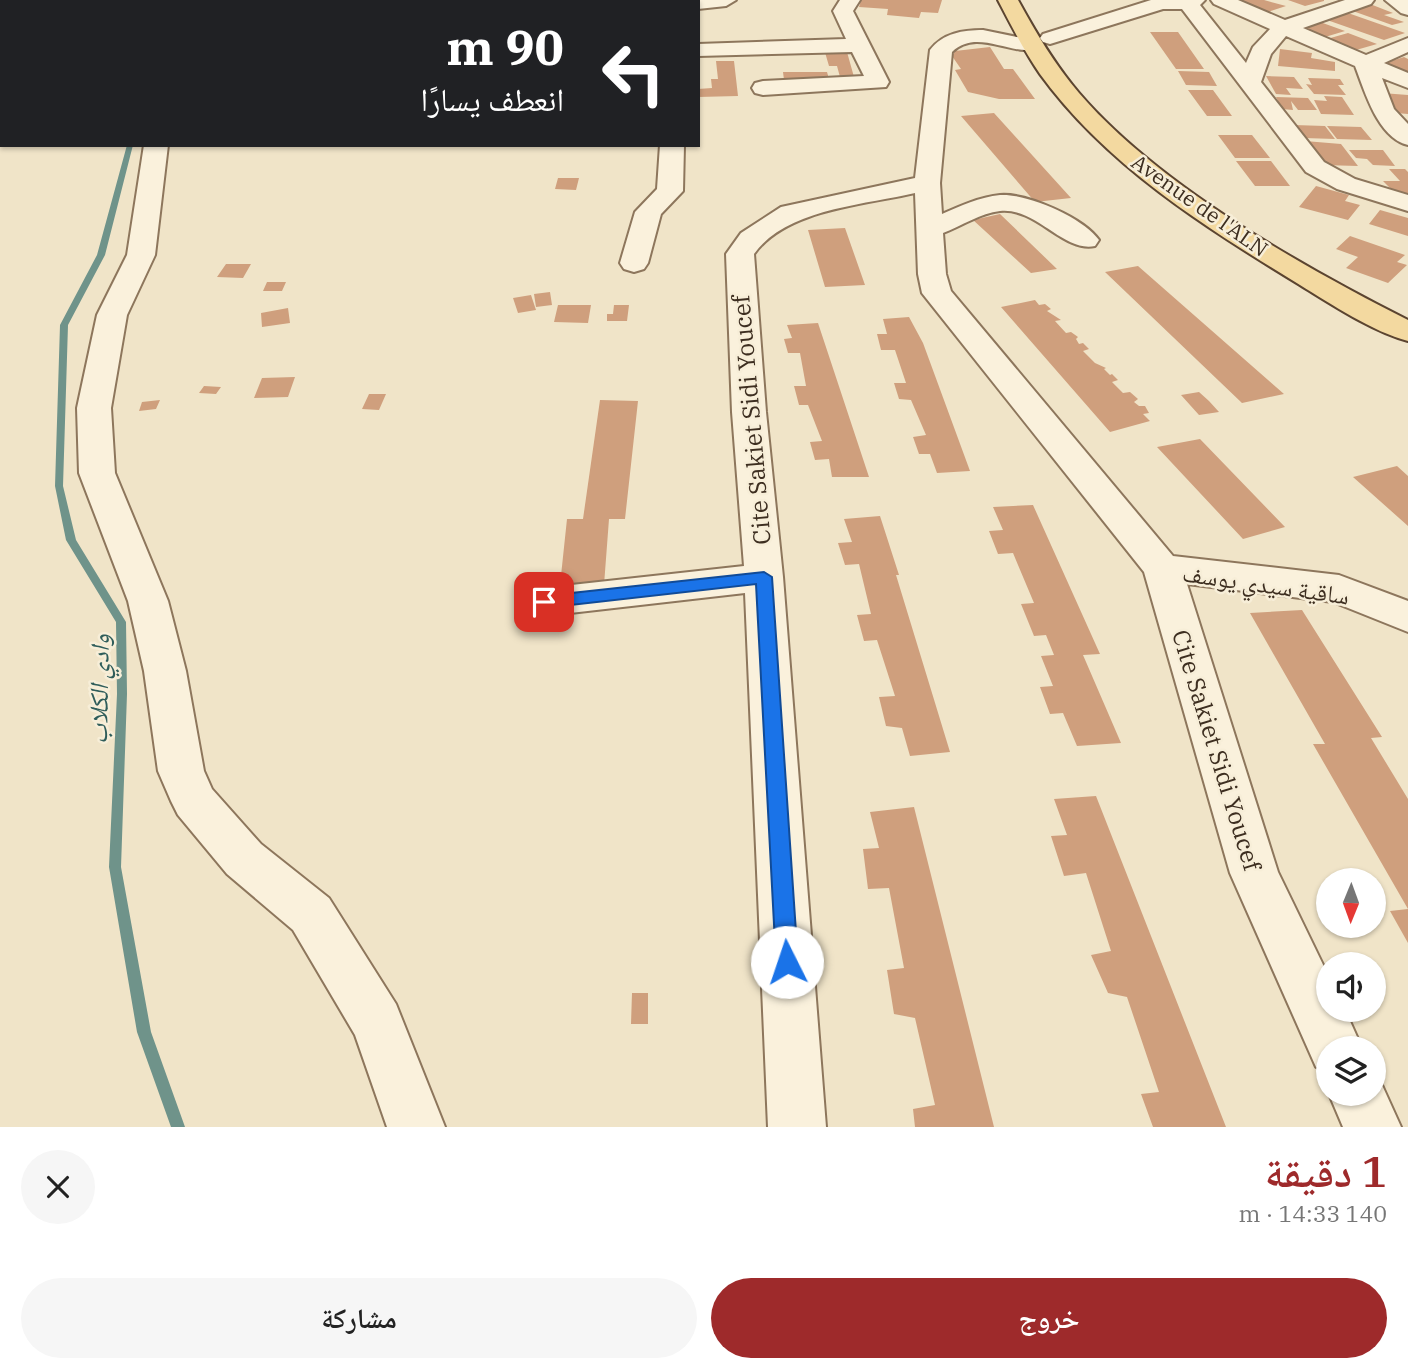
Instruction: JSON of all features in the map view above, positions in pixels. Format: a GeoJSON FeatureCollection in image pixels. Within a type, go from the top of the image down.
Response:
{"type":"FeatureCollection","features":[{"type":"Feature","properties":{"kind":"main road","name":"Avenue de l'ALN"},"geometry":{"type":"LineString","coordinates":[[1008,0],[1033,26],[1079,107],[1118,147],[1154,177],[1264,251],[1350,303],[1408,332]]}},
{"type":"Feature","properties":{"kind":"main road"},"geometry":{"type":"LineString","coordinates":[[1033,26],[1122,127],[1172,169],[1310,260],[1408,313]]}},
{"type":"Feature","properties":{"kind":"street"},"geometry":{"type":"LineString","coordinates":[[700,3],[726,0]]}},
{"type":"Feature","properties":{"kind":"street"},"geometry":{"type":"LineString","coordinates":[[768,38],[772,87],[878,82],[843,11],[850,0]]}},
{"type":"Feature","properties":{"kind":"street"},"geometry":{"type":"LineString","coordinates":[[1221,0],[1408,81]]}},
{"type":"Feature","properties":{"kind":"street"},"geometry":{"type":"LineString","coordinates":[[1249,83],[1261,52],[1282,28],[1364,0]]}},
{"type":"Feature","properties":{"kind":"street"},"geometry":{"type":"LineString","coordinates":[[1395,0],[1408,9]]}},
{"type":"Feature","properties":{"kind":"street"},"geometry":{"type":"LineString","coordinates":[[1033,26],[1162,3],[1191,1],[1249,83],[1315,167],[1346,184],[1408,202]]}},
{"type":"Feature","properties":{"kind":"street","name":"Cite Sakiet Sidi Youcef"},"geometry":{"type":"LineString","coordinates":[[1033,26],[998,38],[958,38],[947,42],[939,58],[926,183],[932,274],[937,293],[1162,568],[1254,873],[1329,1036]]}},
{"type":"Feature","properties":{"kind":"street"},"geometry":{"type":"LineString","coordinates":[[700,50],[768,38],[819,36],[859,45]]}},
{"type":"Feature","properties":{"kind":"street"},"geometry":{"type":"LineString","coordinates":[[819,36],[829,67]]}},
{"type":"Feature","properties":{"kind":"street"},"geometry":{"type":"LineString","coordinates":[[1365,63],[1408,44]]}},
{"type":"Feature","properties":{"kind":"street"},"geometry":{"type":"LineString","coordinates":[[1365,63],[1383,111],[1408,138]]}},
{"type":"Feature","properties":{"kind":"street"},"geometry":{"type":"LineString","coordinates":[[156,147],[141,255],[112,315],[94,408],[97,473],[148,601],[165,671],[181,771],[194,801],[244,859],[311,914],[377,1022],[416,1127]]}},
{"type":"Feature","properties":{"kind":"street"},"geometry":{"type":"LineString","coordinates":[[634,263],[648,212],[670,191],[672,147]]}},
{"type":"Feature","properties":{"kind":"street","name":"Cite Sakiet Sidi Youcef"},"geometry":{"type":"LineString","coordinates":[[797,1127],[764,577],[749,412],[740,254],[760,232],[790,213],[926,183]]}},
{"type":"Feature","properties":{"kind":"street"},"geometry":{"type":"LineString","coordinates":[[931,228],[999,203],[1013,204],[1067,225],[1085,240]]}},
{"type":"Feature","properties":{"kind":"street","name":"ساقية سيدي يوسف"},"geometry":{"type":"LineString","coordinates":[[1162,568],[1339,589],[1408,617]]}},
{"type":"Feature","properties":{"kind":"street"},"geometry":{"type":"LineString","coordinates":[[544,602],[764,577]]}},
{"type":"Feature","properties":{"kind":"street"},"geometry":{"type":"LineString","coordinates":[[1362,1106],[1372,1127]]}},
{"type":"Feature","properties":{"kind":"building"},"geometry":{"type":"Polygon","coordinates":[[[861,0],[942,0],[938,13],[921,12],[919,18],[887,15],[888,9],[859,7],[861,0]]]}},
{"type":"Feature","properties":{"kind":"building"},"geometry":{"type":"Polygon","coordinates":[[[1227,0],[1264,0],[1286,6],[1265,13],[1227,0]]]}},
{"type":"Feature","properties":{"kind":"building"},"geometry":{"type":"Polygon","coordinates":[[[1288,0],[1324,0],[1324,1],[1305,6],[1288,0]]]}},
{"type":"Feature","properties":{"kind":"building"},"geometry":{"type":"Polygon","coordinates":[[[1370,4],[1393,13],[1384,15],[1404,22],[1392,25],[1350,10],[1370,4]]]}},
{"type":"Feature","properties":{"kind":"building"},"geometry":{"type":"Polygon","coordinates":[[[1348,13],[1405,33],[1384,40],[1327,20],[1348,13]]]}},
{"type":"Feature","properties":{"kind":"building"},"geometry":{"type":"Polygon","coordinates":[[[1320,22],[1345,31],[1325,37],[1300,28],[1320,22]]]}},
{"type":"Feature","properties":{"kind":"building"},"geometry":{"type":"Polygon","coordinates":[[[1150,32],[1178,32],[1204,69],[1176,69],[1150,32]]]}},
{"type":"Feature","properties":{"kind":"building"},"geometry":{"type":"Polygon","coordinates":[[[1348,33],[1377,44],[1356,50],[1327,39],[1348,33]]]}},
{"type":"Feature","properties":{"kind":"building"},"geometry":{"type":"Polygon","coordinates":[[[990,47],[1004,69],[1013,69],[1035,99],[999,99],[968,92],[955,70],[961,69],[952,56],[955,51],[990,47]]]}},
{"type":"Feature","properties":{"kind":"building"},"geometry":{"type":"Polygon","coordinates":[[[824,49],[847,52],[854,77],[840,77],[837,66],[829,66],[824,49]]]}},
{"type":"Feature","properties":{"kind":"building"},"geometry":{"type":"Polygon","coordinates":[[[1280,49],[1312,53],[1311,58],[1335,62],[1335,71],[1278,66],[1280,49]]]}},
{"type":"Feature","properties":{"kind":"building"},"geometry":{"type":"Polygon","coordinates":[[[1404,57],[1408,59],[1408,74],[1382,64],[1404,57]]]}},
{"type":"Feature","properties":{"kind":"building"},"geometry":{"type":"Polygon","coordinates":[[[716,61],[734,61],[738,96],[700,97],[700,89],[712,88],[711,79],[718,79],[716,61]]]}},
{"type":"Feature","properties":{"kind":"building"},"geometry":{"type":"Polygon","coordinates":[[[1178,71],[1209,72],[1217,86],[1186,85],[1178,71]]]}},
{"type":"Feature","properties":{"kind":"building"},"geometry":{"type":"Polygon","coordinates":[[[783,72],[827,72],[829,79],[784,80],[783,72]]]}},
{"type":"Feature","properties":{"kind":"building"},"geometry":{"type":"Polygon","coordinates":[[[1266,76],[1294,77],[1303,89],[1286,88],[1291,95],[1276,94],[1266,76]]]}},
{"type":"Feature","properties":{"kind":"building"},"geometry":{"type":"Polygon","coordinates":[[[1308,78],[1340,79],[1344,85],[1338,85],[1346,95],[1314,94],[1306,84],[1312,85],[1308,78]]]}},
{"type":"Feature","properties":{"kind":"building"},"geometry":{"type":"Polygon","coordinates":[[[1188,90],[1213,90],[1232,116],[1207,116],[1188,90]]]}},
{"type":"Feature","properties":{"kind":"building"},"geometry":{"type":"Polygon","coordinates":[[[1382,93],[1408,95],[1408,114],[1396,113],[1382,93]]]}},
{"type":"Feature","properties":{"kind":"building"},"geometry":{"type":"Polygon","coordinates":[[[1324,96],[1342,97],[1354,115],[1321,114],[1314,100],[1327,101],[1324,96]]]}},
{"type":"Feature","properties":{"kind":"building"},"geometry":{"type":"Polygon","coordinates":[[[1276,97],[1308,98],[1317,110],[1298,110],[1291,101],[1293,110],[1282,109],[1276,97]]]}},
{"type":"Feature","properties":{"kind":"building"},"geometry":{"type":"Polygon","coordinates":[[[994,113],[1071,198],[1035,202],[961,116],[994,113]]]}},
{"type":"Feature","properties":{"kind":"building"},"geometry":{"type":"Polygon","coordinates":[[[1294,125],[1325,126],[1335,139],[1304,138],[1294,125]]]}},
{"type":"Feature","properties":{"kind":"building"},"geometry":{"type":"Polygon","coordinates":[[[1327,126],[1361,127],[1372,140],[1337,139],[1327,126]]]}},
{"type":"Feature","properties":{"kind":"building"},"geometry":{"type":"Polygon","coordinates":[[[1218,135],[1252,135],[1270,158],[1235,158],[1218,135]]]}},
{"type":"Feature","properties":{"kind":"building"},"geometry":{"type":"Polygon","coordinates":[[[1305,141],[1341,144],[1358,166],[1323,165],[1305,141]]]}},
{"type":"Feature","properties":{"kind":"building"},"geometry":{"type":"Polygon","coordinates":[[[1349,150],[1383,150],[1395,166],[1373,165],[1367,159],[1356,158],[1349,150]]]}},
{"type":"Feature","properties":{"kind":"building"},"geometry":{"type":"Polygon","coordinates":[[[1236,161],[1271,161],[1290,186],[1255,186],[1236,161]]]}},
{"type":"Feature","properties":{"kind":"building"},"geometry":{"type":"Polygon","coordinates":[[[1389,169],[1405,169],[1408,172],[1408,193],[1395,193],[1383,181],[1400,181],[1389,169]]]}},
{"type":"Feature","properties":{"kind":"building"},"geometry":{"type":"Polygon","coordinates":[[[558,178],[579,178],[576,190],[555,189],[558,178]]]}},
{"type":"Feature","properties":{"kind":"building"},"geometry":{"type":"Polygon","coordinates":[[[1316,186],[1349,195],[1345,201],[1360,205],[1348,220],[1299,207],[1316,186]]]}},
{"type":"Feature","properties":{"kind":"building"},"geometry":{"type":"Polygon","coordinates":[[[1380,210],[1408,218],[1408,236],[1369,224],[1380,210]]]}},
{"type":"Feature","properties":{"kind":"building"},"geometry":{"type":"Polygon","coordinates":[[[1000,214],[1057,269],[1031,273],[973,220],[1000,214]]]}},
{"type":"Feature","properties":{"kind":"building"},"geometry":{"type":"Polygon","coordinates":[[[845,228],[865,285],[825,287],[808,230],[845,228]]]}},
{"type":"Feature","properties":{"kind":"building"},"geometry":{"type":"Polygon","coordinates":[[[1350,236],[1405,255],[1397,262],[1407,265],[1388,283],[1346,268],[1358,257],[1336,249],[1350,236]]]}},
{"type":"Feature","properties":{"kind":"building"},"geometry":{"type":"Polygon","coordinates":[[[226,264],[251,264],[243,278],[217,277],[226,264]]]}},
{"type":"Feature","properties":{"kind":"building"},"geometry":{"type":"Polygon","coordinates":[[[1138,266],[1284,394],[1242,403],[1105,272],[1138,266]]]}},
{"type":"Feature","properties":{"kind":"building"},"geometry":{"type":"Polygon","coordinates":[[[267,282],[286,282],[282,291],[263,291],[267,282]]]}},
{"type":"Feature","properties":{"kind":"building"},"geometry":{"type":"Polygon","coordinates":[[[550,292],[552,305],[536,307],[534,294],[550,292]]]}},
{"type":"Feature","properties":{"kind":"building"},"geometry":{"type":"Polygon","coordinates":[[[531,295],[536,310],[518,313],[513,298],[531,295]]]}},
{"type":"Feature","properties":{"kind":"building"},"geometry":{"type":"Polygon","coordinates":[[[1035,300],[1039,305],[1045,304],[1051,309],[1047,311],[1061,320],[1055,321],[1066,333],[1071,332],[1078,337],[1076,339],[1079,344],[1083,343],[1089,349],[1083,351],[1118,380],[1112,382],[1123,393],[1130,392],[1138,399],[1134,402],[1145,406],[1149,413],[1143,414],[1150,421],[1110,432],[1001,307],[1035,300]]]}},
{"type":"Feature","properties":{"kind":"building"},"geometry":{"type":"Polygon","coordinates":[[[558,305],[591,305],[588,323],[554,322],[558,305]]]}},
{"type":"Feature","properties":{"kind":"building"},"geometry":{"type":"Polygon","coordinates":[[[614,305],[629,305],[627,321],[607,321],[607,314],[613,314],[614,305]]]}},
{"type":"Feature","properties":{"kind":"building"},"geometry":{"type":"Polygon","coordinates":[[[288,308],[290,323],[262,327],[261,313],[288,308]]]}},
{"type":"Feature","properties":{"kind":"building"},"geometry":{"type":"Polygon","coordinates":[[[909,317],[923,343],[970,471],[937,473],[930,454],[919,454],[913,437],[926,435],[911,400],[899,399],[894,383],[906,383],[895,350],[881,350],[877,334],[887,334],[883,319],[909,317]]]}},
{"type":"Feature","properties":{"kind":"building"},"geometry":{"type":"Polygon","coordinates":[[[818,323],[869,477],[832,477],[829,459],[815,460],[810,442],[822,441],[808,405],[799,405],[794,386],[806,386],[800,353],[788,353],[784,339],[792,338],[787,325],[818,323]]]}},
{"type":"Feature","properties":{"kind":"building"},"geometry":{"type":"Polygon","coordinates":[[[295,377],[288,397],[254,398],[262,378],[295,377]]]}},
{"type":"Feature","properties":{"kind":"building"},"geometry":{"type":"Polygon","coordinates":[[[204,386],[221,387],[216,394],[199,393],[204,386]]]}},
{"type":"Feature","properties":{"kind":"building"},"geometry":{"type":"Polygon","coordinates":[[[1199,392],[1219,412],[1199,415],[1181,395],[1199,392]]]}},
{"type":"Feature","properties":{"kind":"building"},"geometry":{"type":"Polygon","coordinates":[[[369,394],[386,394],[379,410],[362,409],[369,394]]]}},
{"type":"Feature","properties":{"kind":"building"},"geometry":{"type":"Polygon","coordinates":[[[160,400],[156,409],[139,411],[142,402],[160,400]]]}},
{"type":"Feature","properties":{"kind":"building"},"geometry":{"type":"Polygon","coordinates":[[[600,400],[638,401],[625,519],[609,519],[604,585],[560,585],[567,519],[583,519],[600,400]]]}},
{"type":"Feature","properties":{"kind":"building"},"geometry":{"type":"Polygon","coordinates":[[[1200,439],[1285,527],[1243,539],[1157,447],[1200,439]]]}},
{"type":"Feature","properties":{"kind":"building"},"geometry":{"type":"Polygon","coordinates":[[[1397,466],[1408,476],[1408,526],[1353,477],[1397,466]]]}},
{"type":"Feature","properties":{"kind":"building"},"geometry":{"type":"Polygon","coordinates":[[[1033,505],[1100,654],[1083,655],[1121,743],[1077,746],[1063,713],[1050,714],[1040,687],[1053,686],[1041,656],[1054,655],[1046,635],[1034,636],[1021,604],[1034,603],[1013,553],[998,554],[989,531],[1003,530],[993,507],[1033,505]]]}},
{"type":"Feature","properties":{"kind":"building"},"geometry":{"type":"Polygon","coordinates":[[[880,516],[950,752],[910,756],[902,728],[886,726],[879,697],[895,696],[877,640],[864,641],[857,615],[871,614],[859,564],[845,565],[838,543],[852,542],[844,519],[880,516]]]}},
{"type":"Feature","properties":{"kind":"building"},"geometry":{"type":"Polygon","coordinates":[[[1302,610],[1382,737],[1371,738],[1408,799],[1408,909],[1313,744],[1325,744],[1250,613],[1302,610]]]}},
{"type":"Feature","properties":{"kind":"building"},"geometry":{"type":"Polygon","coordinates":[[[1096,796],[1226,1127],[1153,1127],[1141,1094],[1159,1092],[1127,997],[1108,993],[1091,955],[1111,951],[1086,873],[1064,876],[1051,836],[1067,835],[1054,799],[1096,796]]]}},
{"type":"Feature","properties":{"kind":"building"},"geometry":{"type":"Polygon","coordinates":[[[914,807],[994,1127],[915,1127],[913,1109],[935,1105],[915,1018],[894,1014],[887,970],[904,968],[889,888],[868,889],[863,849],[879,848],[870,812],[914,807]]]}},
{"type":"Feature","properties":{"kind":"building"},"geometry":{"type":"Polygon","coordinates":[[[1408,909],[1408,943],[1390,911],[1408,909]]]}},
{"type":"Feature","properties":{"kind":"building"},"geometry":{"type":"Polygon","coordinates":[[[632,993],[648,993],[648,1024],[631,1024],[632,993]]]}},
{"type":"Feature","properties":{"kind":"waterway","name":"وادي الكلاب"},"geometry":{"type":"LineString","coordinates":[[129,147],[101,255],[64,325],[59,486],[71,540],[121,622],[122,694],[115,867],[144,1032],[178,1127]]}},
{"type":"Feature","properties":{"kind":"route"},"geometry":{"type":"LineString","coordinates":[[544,602],[764,577],[787,962]]}}]}
